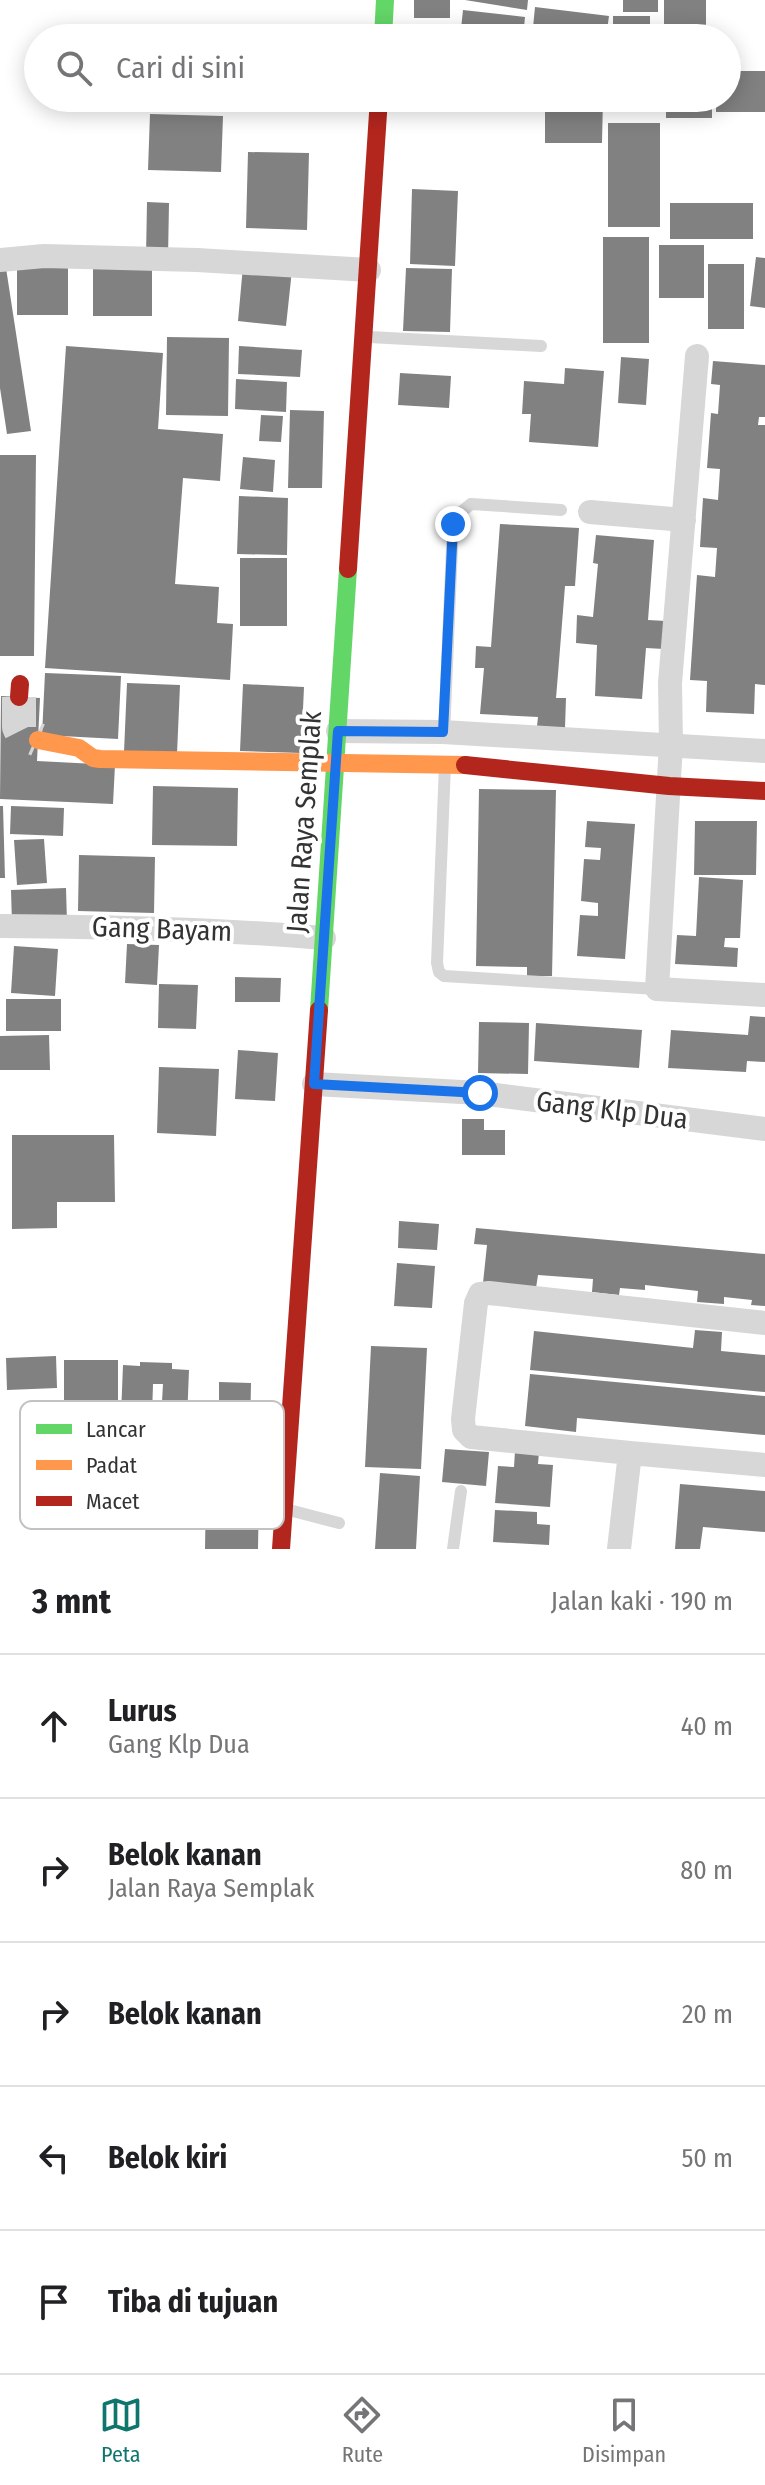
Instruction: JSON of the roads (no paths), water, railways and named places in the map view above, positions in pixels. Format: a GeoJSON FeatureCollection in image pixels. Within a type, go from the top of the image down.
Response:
{"type":"FeatureCollection","features":[{"type":"Feature","properties":{"kind":"main road"},"geometry":{"type":"LineString","coordinates":[[384,24],[385,0]]}},
{"type":"Feature","properties":{"kind":"main road","name":"Jalan Raya Semplak"},"geometry":{"type":"LineString","coordinates":[[281,1549],[287,1510],[378,112]]}},
{"type":"Feature","properties":{"kind":"main road"},"geometry":{"type":"LineString","coordinates":[[38,740],[79,748],[100,759],[445,763],[669,786],[765,791]]}},
{"type":"Feature","properties":{"kind":"street"},"geometry":{"type":"LineString","coordinates":[[0,260],[44,256],[369,270]]}},
{"type":"Feature","properties":{"kind":"street"},"geometry":{"type":"LineString","coordinates":[[697,356],[670,683],[671,744],[657,989],[765,995]]}},
{"type":"Feature","properties":{"kind":"street"},"geometry":{"type":"LineString","coordinates":[[590,512],[684,520]]}},
{"type":"Feature","properties":{"kind":"street"},"geometry":{"type":"LineString","coordinates":[[338,731],[443,732],[765,751]]}},
{"type":"Feature","properties":{"kind":"street","name":"Gang Bayam"},"geometry":{"type":"LineString","coordinates":[[0,926],[140,927],[324,938]]}},
{"type":"Feature","properties":{"kind":"street","name":"Gang Klp Dua"},"geometry":{"type":"LineString","coordinates":[[314,1084],[480,1093],[765,1129]]}},
{"type":"Feature","properties":{"kind":"street"},"geometry":{"type":"LineString","coordinates":[[765,1323],[480,1294],[476,1303],[463,1419],[464,1430],[471,1437],[765,1465]]}},
{"type":"Feature","properties":{"kind":"street"},"geometry":{"type":"LineString","coordinates":[[619,1549],[630,1453]]}},
{"type":"Feature","properties":{"kind":"lane"},"geometry":{"type":"LineString","coordinates":[[365,336],[541,346]]}},
{"type":"Feature","properties":{"kind":"lane"},"geometry":{"type":"LineString","coordinates":[[561,510],[471,504],[453,524],[443,732],[445,763],[437,963],[439,972],[444,976],[657,989]]}},
{"type":"Feature","properties":{"kind":"lane"},"geometry":{"type":"LineString","coordinates":[[453,1549],[461,1491]]}},
{"type":"Feature","properties":{"kind":"lane"},"geometry":{"type":"LineString","coordinates":[[287,1510],[339,1523]]}},
{"type":"Feature","properties":{"kind":"tunnel"},"geometry":{"type":"LineString","coordinates":[[19,697],[19,727],[22,733],[38,740]]}}]}
